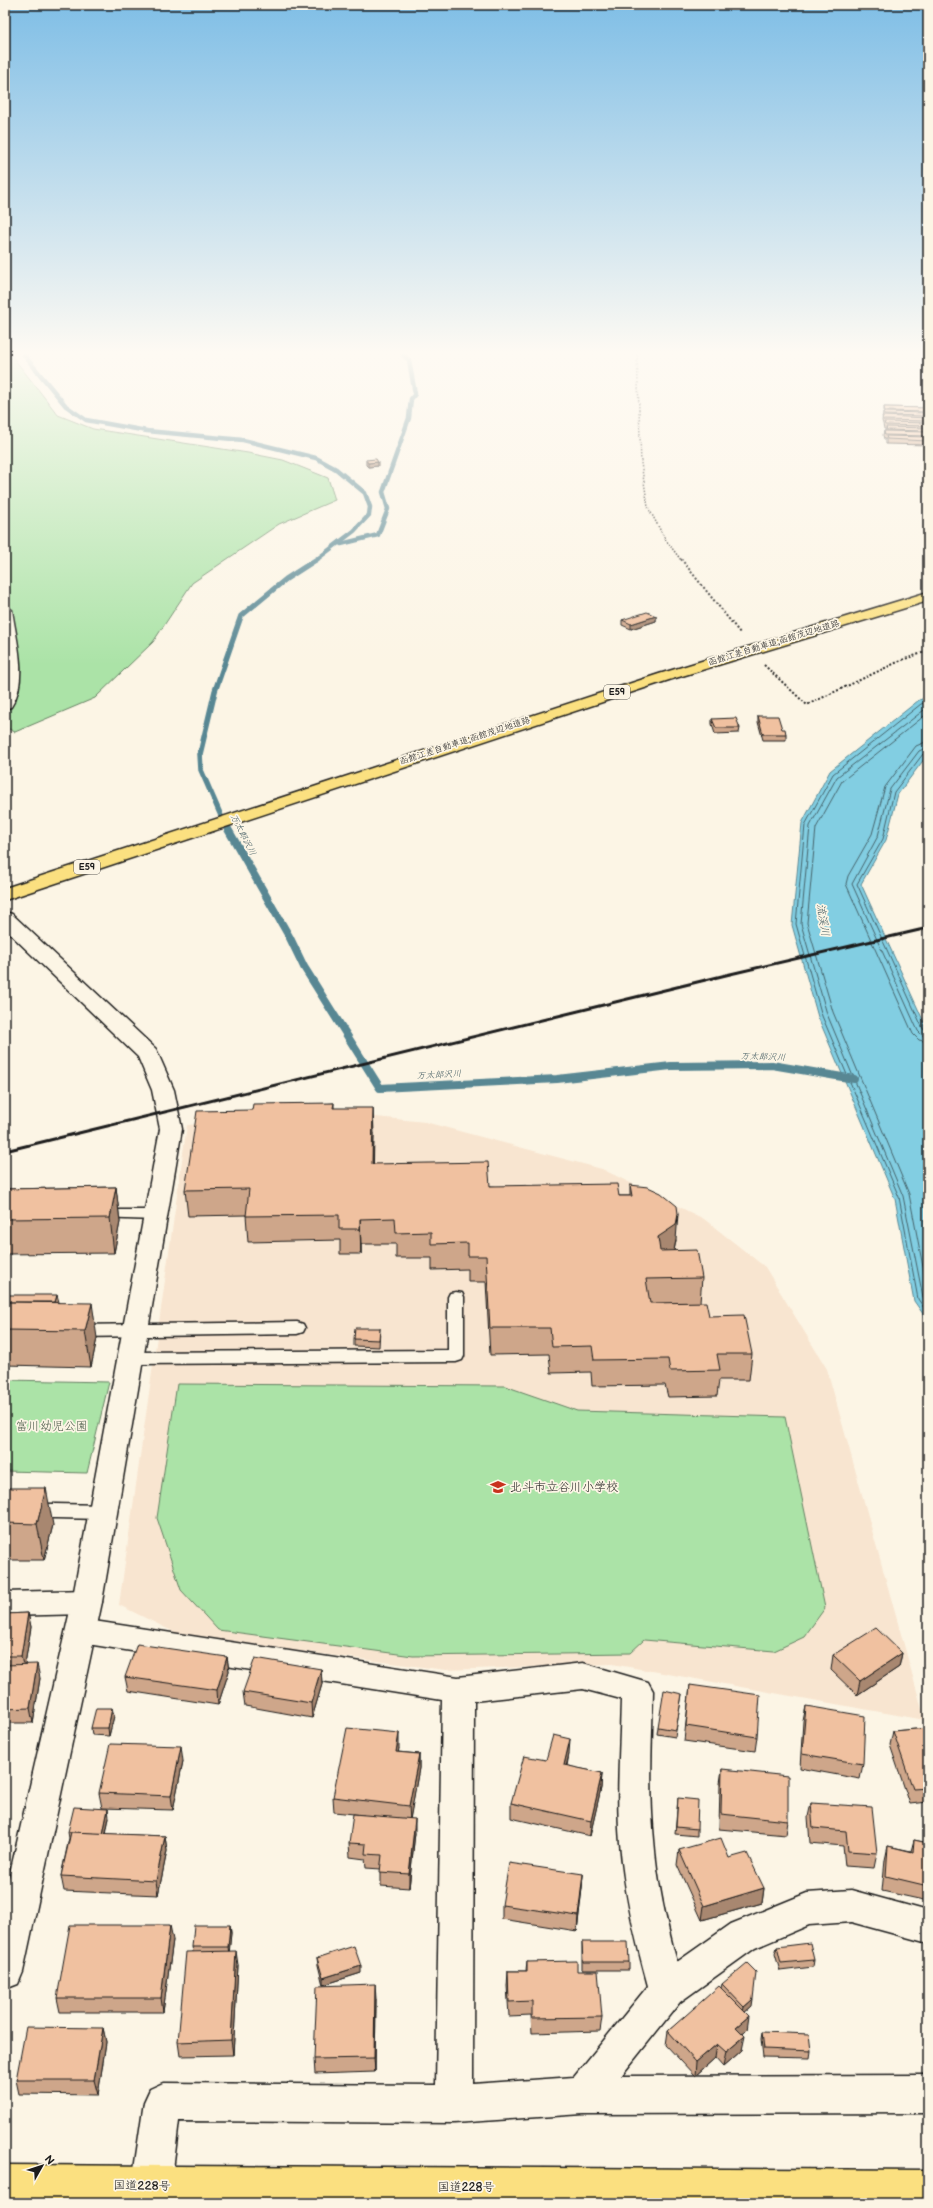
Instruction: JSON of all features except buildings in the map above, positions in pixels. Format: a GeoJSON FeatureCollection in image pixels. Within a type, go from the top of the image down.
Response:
{"type":"FeatureCollection","features":[{"type":"Feature","properties":{"kind":"highway","name":"函館江差自動車道;函館茂辺地道路"},"geometry":{"type":"LineString","coordinates":[[5,894],[307,793],[664,677],[928,596]]}},
{"type":"Feature","properties":{"kind":"highway","name":"国道228号"},"geometry":{"type":"LineString","coordinates":[[5,2184],[150,2194],[928,2189]]}},
{"type":"Feature","properties":{"kind":"street"},"geometry":{"type":"LineString","coordinates":[[5,610],[12,676],[9,698],[5,704]]}},
{"type":"Feature","properties":{"kind":"street"},"geometry":{"type":"LineString","coordinates":[[5,918],[148,1054],[164,1090],[171,1129],[104,1512],[84,1617],[5,1972]]}},
{"type":"Feature","properties":{"kind":"street"},"geometry":{"type":"LineString","coordinates":[[5,1604],[84,1617],[458,1690],[582,1676],[637,1691],[636,1816],[639,1861],[648,1923],[667,1990]]}},
{"type":"Feature","properties":{"kind":"street"},"geometry":{"type":"LineString","coordinates":[[454,2104],[458,1690]]}},
{"type":"Feature","properties":{"kind":"street"},"geometry":{"type":"LineString","coordinates":[[583,2096],[667,1990],[743,1936],[807,1909],[851,1906],[928,1926]]}},
{"type":"Feature","properties":{"kind":"street"},"geometry":{"type":"LineString","coordinates":[[150,2194],[163,2102],[454,2104],[583,2096],[928,2094]]}},
{"type":"Feature","properties":{"kind":"lane"},"geometry":{"type":"LineString","coordinates":[[85,1215],[156,1215]]}},
{"type":"Feature","properties":{"kind":"lane"},"geometry":{"type":"LineString","coordinates":[[131,1358],[456,1356],[456,1297]]}},
{"type":"Feature","properties":{"kind":"lane"},"geometry":{"type":"LineString","coordinates":[[59,1330],[135,1332],[296,1328]]}},
{"type":"Feature","properties":{"kind":"lane"},"geometry":{"type":"LineString","coordinates":[[5,1510],[104,1512]]}},
{"type":"Feature","properties":{"kind":"path"},"geometry":{"type":"LineString","coordinates":[[641,458],[648,507],[666,538],[740,633]]}},
{"type":"Feature","properties":{"kind":"path"},"geometry":{"type":"LineString","coordinates":[[764,665],[807,705],[902,660],[928,651]]}},
{"type":"Feature","properties":{"kind":"shaded area","name":"北斗市立谷川小学校"},"geometry":{"type":"Polygon","coordinates":[[[337,1113],[425,1122],[602,1169],[704,1219],[765,1267],[827,1369],[925,1720],[612,1664],[446,1670],[182,1636],[119,1605],[187,1125],[337,1113]]]}},
{"type":"Feature","properties":{"kind":"green space"},"geometry":{"type":"Polygon","coordinates":[[[5,458],[273,458],[283,460],[328,478],[335,500],[279,524],[192,583],[153,642],[95,698],[15,732],[5,727],[5,458]]]}},
{"type":"Feature","properties":{"kind":"green space","name":"富川幼児公園"},"geometry":{"type":"Polygon","coordinates":[[[5,1380],[109,1382],[87,1473],[5,1471],[5,1380]]]}},
{"type":"Feature","properties":{"kind":"green space"},"geometry":{"type":"Polygon","coordinates":[[[177,1384],[505,1386],[577,1411],[785,1417],[825,1608],[804,1637],[774,1651],[644,1640],[630,1653],[413,1656],[218,1630],[181,1590],[157,1518],[177,1384]]]}},
{"type":"Feature","properties":{"kind":"water","name":"流渓川"},"geometry":{"type":"Polygon","coordinates":[[[928,697],[928,754],[898,794],[886,840],[861,884],[928,1031],[928,1321],[914,1301],[895,1199],[818,1017],[792,925],[802,823],[830,771],[919,700],[928,697]]]}},
{"type":"Feature","properties":{"kind":"waterway","name":"万太郎沢川"},"geometry":{"type":"LineString","coordinates":[[316,458],[336,469],[365,493],[370,507],[369,515],[354,531],[316,560]]}},
{"type":"Feature","properties":{"kind":"waterway"},"geometry":{"type":"LineString","coordinates":[[341,544],[378,535],[388,509],[383,492],[395,458]]}},
{"type":"Feature","properties":{"kind":"waterway","name":"万太郎沢川"},"geometry":{"type":"LineString","coordinates":[[225,825],[201,770],[200,754],[215,691],[241,616],[286,579],[317,559]]}},
{"type":"Feature","properties":{"kind":"waterway","name":"万太郎沢川"},"geometry":{"type":"LineString","coordinates":[[225,824],[290,938],[304,967],[380,1088],[557,1079],[671,1066],[772,1065],[854,1079]]}},
{"type":"Feature","properties":{"kind":"railway"},"geometry":{"type":"LineString","coordinates":[[5,1151],[726,975],[928,928]]}},
{"type":"Feature","properties":{"kind":"place","name":"北斗市立谷川小学校"},"geometry":{"type":"Point","coordinates":[498,1487]}}]}
